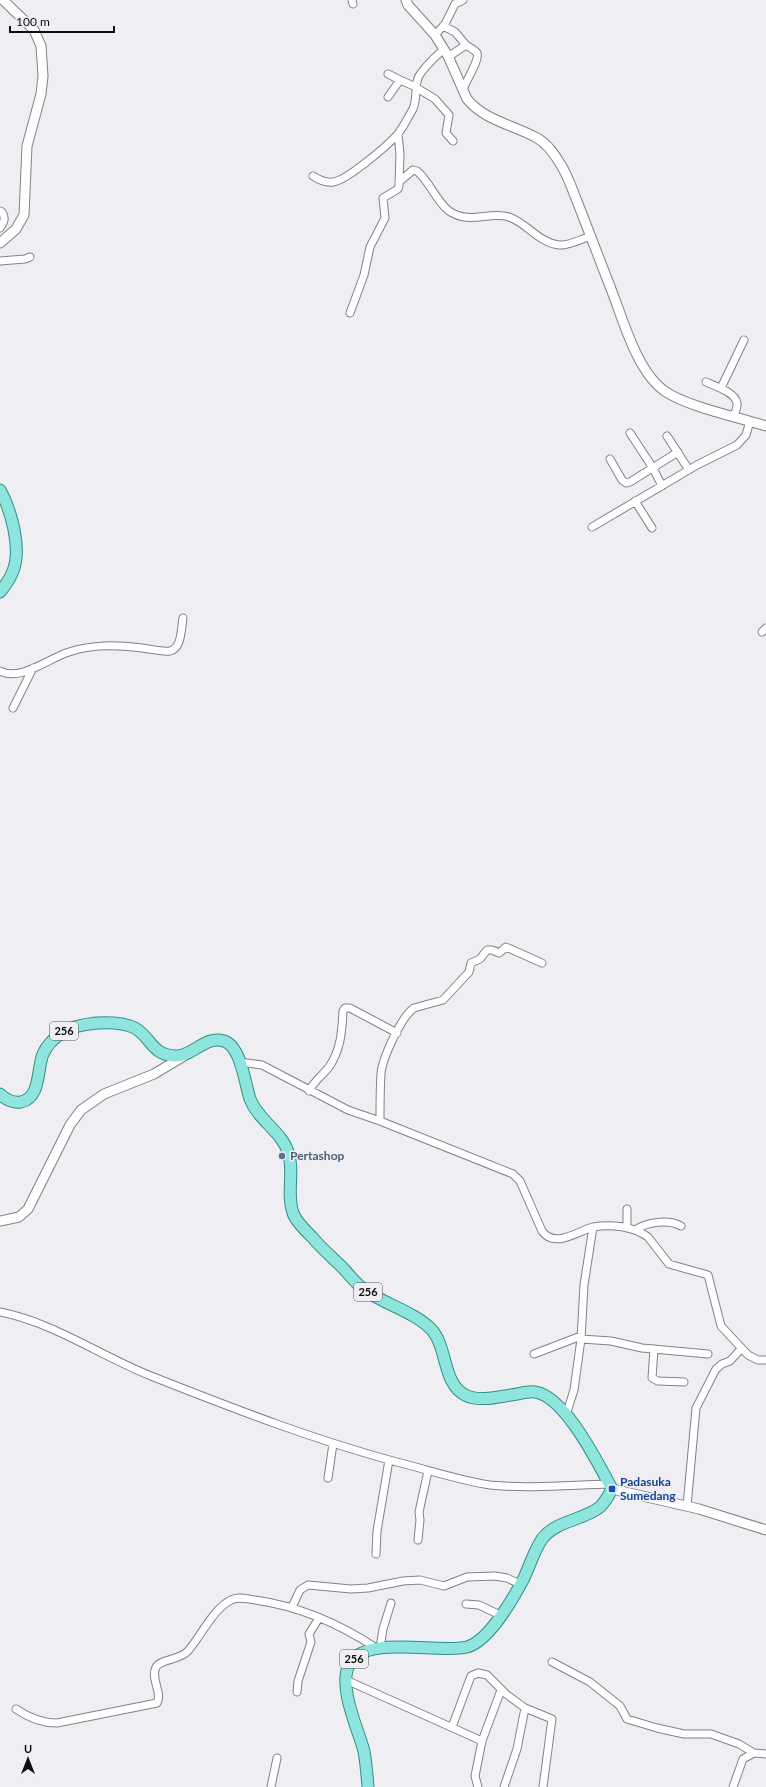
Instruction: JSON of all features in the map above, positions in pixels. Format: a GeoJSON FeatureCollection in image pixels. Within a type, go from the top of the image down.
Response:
{"type":"FeatureCollection","features":[{"type":"Feature","properties":{"kind":"main road"},"geometry":{"type":"LineString","coordinates":[[0,592],[14,570],[16,554],[13,522],[1,495]]}},
{"type":"Feature","properties":{"kind":"main road","name":"256"},"geometry":{"type":"LineString","coordinates":[[0,1094],[7,1100],[14,1102],[25,1101],[30,1098],[36,1085],[42,1056],[46,1047],[64,1031],[83,1024],[114,1024],[131,1027],[136,1029],[162,1054]]}},
{"type":"Feature","properties":{"kind":"main road","name":"256"},"geometry":{"type":"LineString","coordinates":[[184,1056],[212,1041],[224,1041],[233,1047],[240,1062],[251,1101],[260,1116],[280,1138],[288,1152],[291,1163],[290,1197],[293,1214],[311,1237],[361,1287],[415,1318],[431,1330],[440,1347],[450,1377],[457,1388],[466,1396],[485,1398],[534,1392],[549,1399],[566,1415],[594,1455],[611,1487],[600,1507],[565,1523],[547,1534],[540,1543],[520,1584],[500,1616],[481,1639],[468,1646],[456,1648],[378,1648],[355,1658],[349,1665],[346,1680],[354,1718],[364,1752],[368,1787]]}},
{"type":"Feature","properties":{"kind":"main road"},"geometry":{"type":"LineString","coordinates":[[162,1054],[184,1056]]}},
{"type":"Feature","properties":{"kind":"street"},"geometry":{"type":"LineString","coordinates":[[0,243],[16,229],[24,215],[27,146],[41,94],[43,76],[41,46],[34,30],[3,0]]}},
{"type":"Feature","properties":{"kind":"street"},"geometry":{"type":"LineString","coordinates":[[406,0],[408,5],[435,35],[446,53],[467,99],[480,112],[537,138],[550,150],[562,166],[591,236],[626,331],[633,347],[649,374],[662,388],[692,404],[766,426]]}},
{"type":"Feature","properties":{"kind":"street"},"geometry":{"type":"LineString","coordinates":[[435,35],[443,26],[453,2],[463,0]]}},
{"type":"Feature","properties":{"kind":"street"},"geometry":{"type":"LineString","coordinates":[[443,26],[455,32],[466,45],[476,52],[476,63],[463,90]]}},
{"type":"Feature","properties":{"kind":"street"},"geometry":{"type":"LineString","coordinates":[[313,176],[322,181],[334,182],[342,179],[398,134],[413,109],[417,96],[417,81],[421,74],[446,53],[466,45]]}},
{"type":"Feature","properties":{"kind":"street"},"geometry":{"type":"LineString","coordinates":[[388,74],[435,99],[449,115],[446,133],[453,141]]}},
{"type":"Feature","properties":{"kind":"street"},"geometry":{"type":"LineString","coordinates":[[388,97],[400,80]]}},
{"type":"Feature","properties":{"kind":"street"},"geometry":{"type":"LineString","coordinates":[[350,313],[364,275],[370,247],[385,218],[383,198],[398,189],[400,154],[398,134]]}},
{"type":"Feature","properties":{"kind":"street"},"geometry":{"type":"LineString","coordinates":[[399,182],[413,170],[417,171],[430,185],[445,207],[452,213],[466,218],[503,216],[510,218],[525,225],[544,240],[552,244],[565,245],[591,236]]}},
{"type":"Feature","properties":{"kind":"street"},"geometry":{"type":"LineString","coordinates":[[0,212],[2,212],[4,217],[4,222],[0,228]]}},
{"type":"Feature","properties":{"kind":"street"},"geometry":{"type":"LineString","coordinates":[[0,260],[30,258]]}},
{"type":"Feature","properties":{"kind":"street"},"geometry":{"type":"LineString","coordinates":[[721,388],[744,340]]}},
{"type":"Feature","properties":{"kind":"street"},"geometry":{"type":"LineString","coordinates":[[706,382],[726,391],[737,402],[734,416]]}},
{"type":"Feature","properties":{"kind":"street"},"geometry":{"type":"LineString","coordinates":[[592,527],[689,470],[737,445],[746,435],[750,421]]}},
{"type":"Feature","properties":{"kind":"street"},"geometry":{"type":"LineString","coordinates":[[630,433],[653,468],[662,486]]}},
{"type":"Feature","properties":{"kind":"street"},"geometry":{"type":"LineString","coordinates":[[667,436],[689,470]]}},
{"type":"Feature","properties":{"kind":"street"},"geometry":{"type":"LineString","coordinates":[[610,459],[622,480],[626,483],[678,452]]}},
{"type":"Feature","properties":{"kind":"street"},"geometry":{"type":"LineString","coordinates":[[635,501],[652,528]]}},
{"type":"Feature","properties":{"kind":"street"},"geometry":{"type":"LineString","coordinates":[[0,671],[5,674],[18,674],[60,655],[95,646],[122,646],[166,652],[173,651],[178,643],[183,618]]}},
{"type":"Feature","properties":{"kind":"street"},"geometry":{"type":"LineString","coordinates":[[13,708],[33,668]]}},
{"type":"Feature","properties":{"kind":"street"},"geometry":{"type":"LineString","coordinates":[[380,1120],[381,1073],[398,1030],[412,1009],[446,998],[469,972],[471,963],[480,958],[488,950],[498,953],[506,946],[542,963]]}},
{"type":"Feature","properties":{"kind":"street"},"geometry":{"type":"LineString","coordinates":[[309,1091],[313,1083],[330,1065],[338,1048],[342,1032],[343,1010],[345,1008],[350,1008],[398,1030]]}},
{"type":"Feature","properties":{"kind":"street"},"geometry":{"type":"LineString","coordinates":[[154,1074],[160,1065],[162,1054]]}},
{"type":"Feature","properties":{"kind":"street"},"geometry":{"type":"LineString","coordinates":[[0,1220],[19,1217],[28,1208],[70,1125],[81,1110],[104,1094],[154,1074],[184,1056]]}},
{"type":"Feature","properties":{"kind":"street"},"geometry":{"type":"LineString","coordinates":[[240,1062],[254,1063],[267,1067],[309,1091],[348,1110],[380,1120],[513,1174],[520,1181],[542,1231],[547,1236],[555,1239],[564,1238],[593,1227],[609,1226],[635,1230],[648,1237],[670,1264],[708,1276],[719,1322],[741,1349],[754,1358],[766,1360]]}},
{"type":"Feature","properties":{"kind":"street"},"geometry":{"type":"LineString","coordinates":[[627,1210],[627,1228]]}},
{"type":"Feature","properties":{"kind":"street"},"geometry":{"type":"LineString","coordinates":[[635,1230],[658,1221],[681,1226]]}},
{"type":"Feature","properties":{"kind":"street"},"geometry":{"type":"LineString","coordinates":[[566,1415],[574,1390],[581,1337],[584,1285],[593,1227]]}},
{"type":"Feature","properties":{"kind":"street"},"geometry":{"type":"LineString","coordinates":[[0,1312],[34,1320],[132,1368],[247,1414],[333,1444],[389,1460],[465,1480],[521,1487],[611,1487],[687,1506],[766,1530]]}},
{"type":"Feature","properties":{"kind":"street"},"geometry":{"type":"LineString","coordinates":[[534,1354],[581,1337],[654,1349],[708,1354]]}},
{"type":"Feature","properties":{"kind":"street"},"geometry":{"type":"LineString","coordinates":[[654,1349],[652,1378],[658,1381],[684,1382]]}},
{"type":"Feature","properties":{"kind":"street"},"geometry":{"type":"LineString","coordinates":[[687,1506],[696,1408],[716,1369],[721,1364],[730,1361],[741,1349]]}},
{"type":"Feature","properties":{"kind":"street"},"geometry":{"type":"LineString","coordinates":[[328,1478],[333,1444]]}},
{"type":"Feature","properties":{"kind":"street"},"geometry":{"type":"LineString","coordinates":[[376,1554],[377,1532],[389,1460]]}},
{"type":"Feature","properties":{"kind":"street"},"geometry":{"type":"LineString","coordinates":[[418,1540],[420,1520],[419,1512],[428,1471]]}},
{"type":"Feature","properties":{"kind":"street"},"geometry":{"type":"LineString","coordinates":[[292,1607],[300,1590],[308,1585],[351,1589],[368,1588],[403,1581],[420,1580],[444,1586],[467,1577],[495,1576],[507,1578],[520,1584]]}},
{"type":"Feature","properties":{"kind":"street"},"geometry":{"type":"LineString","coordinates":[[16,1709],[24,1715],[42,1721],[57,1723],[156,1704],[159,1700],[154,1675],[156,1666],[178,1658],[186,1653],[218,1611],[227,1602],[239,1598],[270,1602],[292,1607],[319,1618],[378,1648],[391,1603]]}},
{"type":"Feature","properties":{"kind":"street"},"geometry":{"type":"LineString","coordinates":[[466,1604],[479,1605],[500,1616]]}},
{"type":"Feature","properties":{"kind":"street"},"geometry":{"type":"LineString","coordinates":[[297,1692],[298,1682],[311,1642],[309,1634],[319,1618]]}},
{"type":"Feature","properties":{"kind":"street"},"geometry":{"type":"LineString","coordinates":[[552,1662],[590,1682],[620,1706],[628,1719],[684,1734],[711,1734],[739,1744],[754,1753],[766,1754]]}},
{"type":"Feature","properties":{"kind":"street"},"geometry":{"type":"LineString","coordinates":[[452,1727],[471,1676],[478,1673],[487,1675],[501,1690],[525,1708],[553,1720],[543,1787]]}},
{"type":"Feature","properties":{"kind":"street"},"geometry":{"type":"LineString","coordinates":[[346,1680],[482,1741]]}},
{"type":"Feature","properties":{"kind":"street"},"geometry":{"type":"LineString","coordinates":[[478,1787],[474,1777],[482,1741],[501,1690]]}},
{"type":"Feature","properties":{"kind":"street"},"geometry":{"type":"LineString","coordinates":[[504,1787],[517,1749],[525,1708]]}},
{"type":"Feature","properties":{"kind":"street"},"geometry":{"type":"LineString","coordinates":[[733,1787],[741,1762],[745,1757],[754,1753]]}},
{"type":"Feature","properties":{"kind":"street"},"geometry":{"type":"LineString","coordinates":[[271,1787],[277,1758]]}},
{"type":"Feature","properties":{"kind":"place","name":"Pertashop"},"geometry":{"type":"Point","coordinates":[282,1156]}},
{"type":"Feature","properties":{"kind":"place","name":"Padasuka Sumedang"},"geometry":{"type":"Point","coordinates":[612,1489]}}]}
